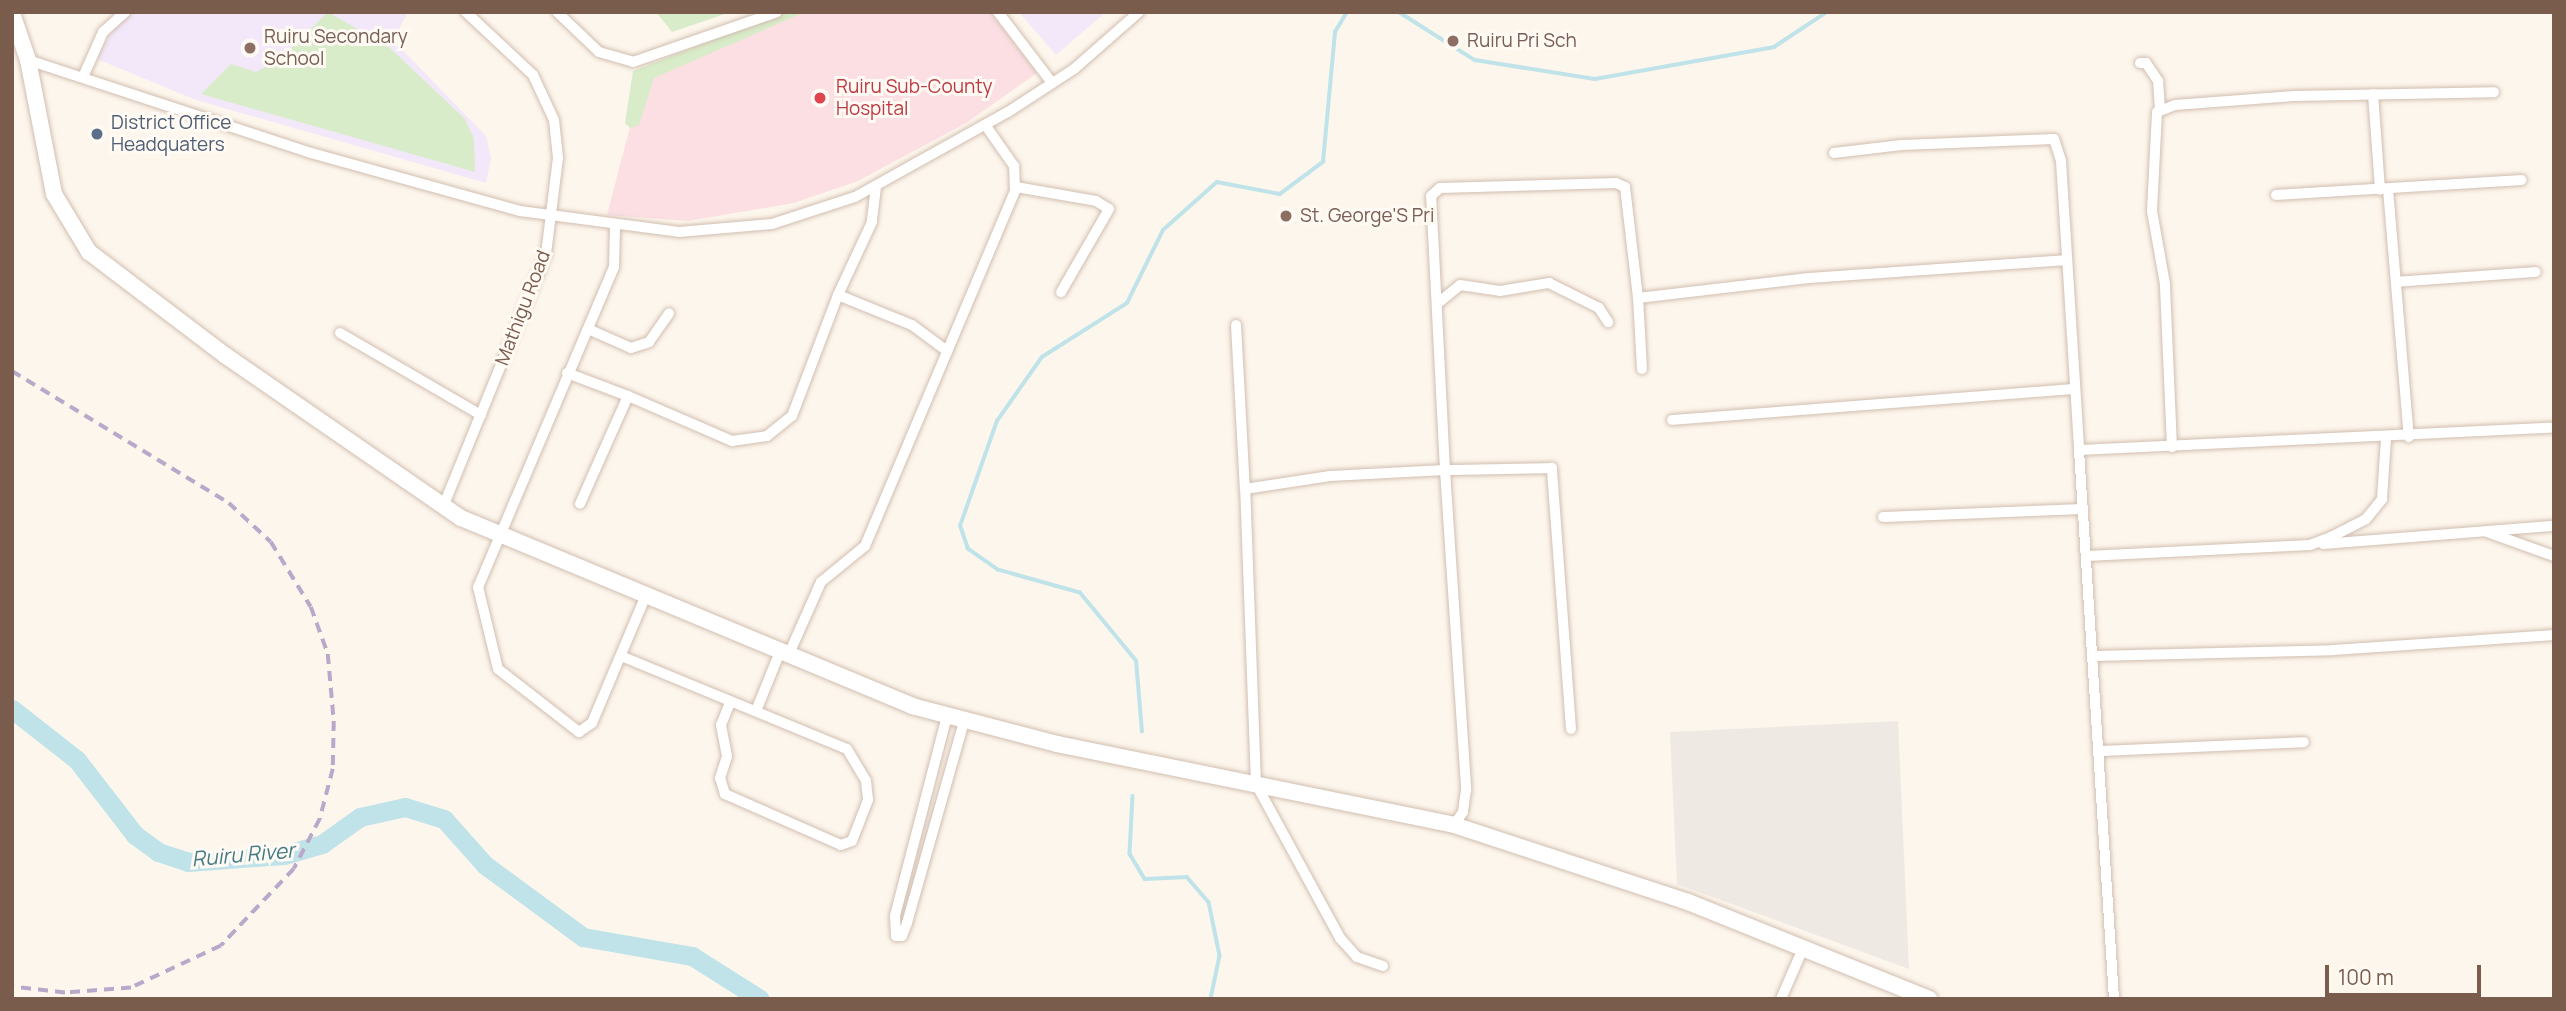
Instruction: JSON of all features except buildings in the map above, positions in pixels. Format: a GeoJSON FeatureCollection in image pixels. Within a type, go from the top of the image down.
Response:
{"type":"FeatureCollection","features":[{"type":"Feature","properties":{"kind":"main road"},"geometry":{"type":"LineString","coordinates":[[12,13],[29,60],[54,194],[89,251],[363,452],[445,502],[461,517],[784,654],[964,722],[1454,825],[1585,866],[1804,946],[1928,999]]}},
{"type":"Feature","properties":{"kind":"street"},"geometry":{"type":"LineString","coordinates":[[83,77],[103,32],[125,12]]}},
{"type":"Feature","properties":{"kind":"street","name":"Mathigu Road"},"geometry":{"type":"LineString","coordinates":[[445,502],[538,275],[553,214],[557,136],[545,97],[513,52],[466,12]]}},
{"type":"Feature","properties":{"kind":"street"},"geometry":{"type":"LineString","coordinates":[[557,12],[599,52],[633,62],[778,12]]}},
{"type":"Feature","properties":{"kind":"street"},"geometry":{"type":"LineString","coordinates":[[998,12],[1052,83]]}},
{"type":"Feature","properties":{"kind":"street"},"geometry":{"type":"LineString","coordinates":[[29,60],[324,156],[520,211],[553,214],[615,227],[680,232],[772,223],[876,187],[986,127],[1052,83],[1139,12]]}},
{"type":"Feature","properties":{"kind":"street"},"geometry":{"type":"LineString","coordinates":[[2140,63],[2146,63],[2158,81],[2160,109],[2155,119],[2152,211],[2165,284],[2172,447]]}},
{"type":"Feature","properties":{"kind":"street"},"geometry":{"type":"LineString","coordinates":[[2160,109],[2373,94],[2494,92]]}},
{"type":"Feature","properties":{"kind":"street"},"geometry":{"type":"LineString","coordinates":[[2373,94],[2396,282],[2409,437]]}},
{"type":"Feature","properties":{"kind":"street"},"geometry":{"type":"LineString","coordinates":[[756,711],[821,582],[865,546],[1016,187],[1014,166],[986,127]]}},
{"type":"Feature","properties":{"kind":"street"},"geometry":{"type":"LineString","coordinates":[[1834,153],[1902,145],[2054,139],[2061,160],[2071,389],[2079,450],[2101,751],[2114,999]]}},
{"type":"Feature","properties":{"kind":"street"},"geometry":{"type":"LineString","coordinates":[[2276,195],[2522,180]]}},
{"type":"Feature","properties":{"kind":"street"},"geometry":{"type":"LineString","coordinates":[[1454,825],[1463,812],[1466,790],[1445,470],[1431,196],[1440,188],[1616,183],[1629,195],[1643,369]]}},
{"type":"Feature","properties":{"kind":"street"},"geometry":{"type":"LineString","coordinates":[[568,373],[732,442],[767,436],[792,416],[838,295],[872,222],[876,187]]}},
{"type":"Feature","properties":{"kind":"street"},"geometry":{"type":"LineString","coordinates":[[1016,187],[1096,201],[1109,209],[1061,292]]}},
{"type":"Feature","properties":{"kind":"street"},"geometry":{"type":"LineString","coordinates":[[615,227],[618,255],[478,587],[498,669],[579,732],[593,723],[646,595]]}},
{"type":"Feature","properties":{"kind":"street"},"geometry":{"type":"LineString","coordinates":[[1638,298],[1809,278],[2064,260]]}},
{"type":"Feature","properties":{"kind":"street"},"geometry":{"type":"LineString","coordinates":[[2396,282],[2536,272]]}},
{"type":"Feature","properties":{"kind":"street"},"geometry":{"type":"LineString","coordinates":[[1438,303],[1460,285],[1500,291],[1549,283],[1599,308],[1608,322]]}},
{"type":"Feature","properties":{"kind":"street"},"geometry":{"type":"LineString","coordinates":[[838,295],[912,325],[947,351]]}},
{"type":"Feature","properties":{"kind":"street"},"geometry":{"type":"LineString","coordinates":[[588,329],[631,348],[649,342],[669,313]]}},
{"type":"Feature","properties":{"kind":"street"},"geometry":{"type":"LineString","coordinates":[[1237,325],[1256,784],[1340,938],[1357,957],[1383,966]]}},
{"type":"Feature","properties":{"kind":"street"},"geometry":{"type":"LineString","coordinates":[[340,333],[481,415]]}},
{"type":"Feature","properties":{"kind":"street"},"geometry":{"type":"LineString","coordinates":[[1672,420],[2071,389]]}},
{"type":"Feature","properties":{"kind":"street"},"geometry":{"type":"LineString","coordinates":[[580,503],[628,396]]}},
{"type":"Feature","properties":{"kind":"street"},"geometry":{"type":"LineString","coordinates":[[2079,450],[2409,437],[2554,428]]}},
{"type":"Feature","properties":{"kind":"street"},"geometry":{"type":"LineString","coordinates":[[2309,545],[2351,528],[2376,508],[2386,480],[2386,438]]}},
{"type":"Feature","properties":{"kind":"street"},"geometry":{"type":"LineString","coordinates":[[1245,489],[1330,475],[1552,468],[1571,729]]}},
{"type":"Feature","properties":{"kind":"street"},"geometry":{"type":"LineString","coordinates":[[1883,517],[2083,509]]}},
{"type":"Feature","properties":{"kind":"street"},"geometry":{"type":"LineString","coordinates":[[2087,556],[2309,545],[2554,526]]}},
{"type":"Feature","properties":{"kind":"street"},"geometry":{"type":"LineString","coordinates":[[2484,531],[2554,556]]}},
{"type":"Feature","properties":{"kind":"street"},"geometry":{"type":"LineString","coordinates":[[2094,656],[2333,650],[2554,635]]}},
{"type":"Feature","properties":{"kind":"street"},"geometry":{"type":"LineString","coordinates":[[621,656],[730,703],[834,742],[856,758],[867,800],[860,832],[848,844],[725,794],[720,778],[727,756],[721,726],[730,703]]}},
{"type":"Feature","properties":{"kind":"street"},"geometry":{"type":"LineString","coordinates":[[947,716],[895,916],[896,936],[905,932],[964,722]]}},
{"type":"Feature","properties":{"kind":"street"},"geometry":{"type":"LineString","coordinates":[[2101,751],[2304,742]]}},
{"type":"Feature","properties":{"kind":"street"},"geometry":{"type":"LineString","coordinates":[[933,772],[948,777]]}},
{"type":"Feature","properties":{"kind":"street"},"geometry":{"type":"LineString","coordinates":[[1781,999],[1804,946]]}},
{"type":"Feature","properties":{"kind":"shaded area"},"geometry":{"type":"Polygon","coordinates":[[[135,12],[408,12],[393,40],[486,136],[491,158],[486,183],[196,100],[97,59],[115,26],[135,12]]]}},
{"type":"Feature","properties":{"kind":"shaded area","name":"Ruiru Sub-County Hospital"},"geometry":{"type":"Polygon","coordinates":[[[791,12],[990,12],[1037,73],[966,123],[858,181],[794,203],[688,221],[607,215],[644,73],[791,12]]]}},
{"type":"Feature","properties":{"kind":"shaded area"},"geometry":{"type":"Polygon","coordinates":[[[1019,12],[1106,12],[1056,55],[1019,12]]]}},
{"type":"Feature","properties":{"kind":"shaded area"},"geometry":{"type":"Polygon","coordinates":[[[1898,721],[1909,969],[1677,884],[1670,732],[1898,721]]]}},
{"type":"Feature","properties":{"kind":"green space"},"geometry":{"type":"Polygon","coordinates":[[[328,12],[390,48],[465,119],[474,139],[475,172],[201,94],[231,64],[256,72],[280,59],[328,12]]]}},
{"type":"Feature","properties":{"kind":"green space"},"geometry":{"type":"Polygon","coordinates":[[[656,12],[731,12],[672,32],[656,12]]]}},
{"type":"Feature","properties":{"kind":"green space"},"geometry":{"type":"Polygon","coordinates":[[[784,12],[805,12],[654,78],[639,125],[630,128],[625,123],[633,71],[784,12]]]}},
{"type":"Feature","properties":{"kind":"waterway"},"geometry":{"type":"LineString","coordinates":[[1142,732],[1136,661],[1080,593],[998,570],[968,549],[960,526],[997,421],[1042,357],[1127,303],[1163,230],[1217,182],[1280,194],[1323,162],[1335,32],[1347,12]]}},
{"type":"Feature","properties":{"kind":"waterway"},"geometry":{"type":"LineString","coordinates":[[1399,12],[1475,60],[1595,79],[1774,47],[1827,12]]}},
{"type":"Feature","properties":{"kind":"waterway","name":"Ruiru River"},"geometry":{"type":"LineString","coordinates":[[12,709],[77,760],[135,835],[158,852],[188,862],[284,855],[322,844],[360,817],[405,807],[444,819],[485,865],[583,937],[692,956],[760,999]]}},
{"type":"Feature","properties":{"kind":"waterway"},"geometry":{"type":"LineString","coordinates":[[1133,796],[1130,854],[1145,879],[1187,877],[1209,902],[1220,956],[1211,999]]}},
{"type":"Feature","properties":{"kind":"railway"},"geometry":{"type":"LineString","coordinates":[[12,371],[229,503],[271,542],[311,607],[328,654],[334,721],[333,769],[320,819],[294,869],[221,946],[131,988],[65,993],[12,987]]}},
{"type":"Feature","properties":{"kind":"place","name":"Ruiru Pri Sch"},"geometry":{"type":"Point","coordinates":[1453,41]}},
{"type":"Feature","properties":{"kind":"place","name":"Ruiru Secondary School"},"geometry":{"type":"Point","coordinates":[250,48]}},
{"type":"Feature","properties":{"kind":"place","name":"Ruiru Sub-County Hospital"},"geometry":{"type":"Point","coordinates":[820,98]}},
{"type":"Feature","properties":{"kind":"place","name":"District Office Headquaters"},"geometry":{"type":"Point","coordinates":[97,134]}},
{"type":"Feature","properties":{"kind":"place","name":"St. George'S Pri"},"geometry":{"type":"Point","coordinates":[1286,216]}}]}
